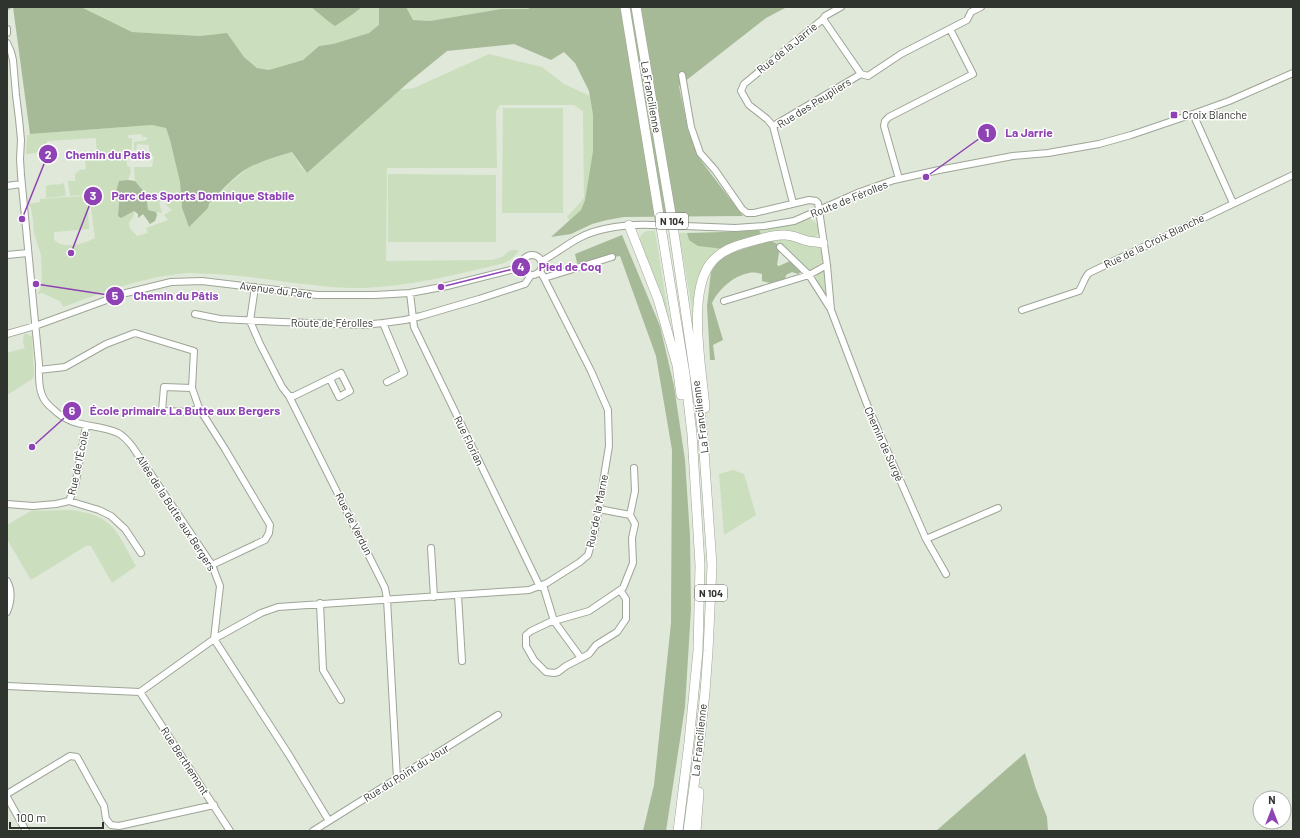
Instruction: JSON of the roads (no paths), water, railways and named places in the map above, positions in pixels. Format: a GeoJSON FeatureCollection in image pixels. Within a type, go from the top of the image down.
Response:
{"type":"FeatureCollection","features":[{"type":"Feature","properties":{"kind":"highway","name":"La Francilienne"},"geometry":{"type":"LineString","coordinates":[[625,7],[685,374],[692,434],[700,565],[698,651],[678,831]]}},
{"type":"Feature","properties":{"kind":"highway","name":"La Francilienne"},"geometry":{"type":"LineString","coordinates":[[636,7],[673,226],[703,437],[712,565],[708,651],[699,749],[688,831]]}},
{"type":"Feature","properties":{"kind":"highway"},"geometry":{"type":"LineString","coordinates":[[629,225],[658,299],[676,366],[683,409],[692,434]]}},
{"type":"Feature","properties":{"kind":"highway"},"geometry":{"type":"LineString","coordinates":[[703,437],[706,420],[698,339],[698,305],[702,277],[710,263],[722,253],[734,246],[778,235],[786,235],[809,242],[824,242]]}},
{"type":"Feature","properties":{"kind":"highway"},"geometry":{"type":"LineString","coordinates":[[696,831],[703,761],[699,749]]}},
{"type":"Feature","properties":{"kind":"street"},"geometry":{"type":"LineString","coordinates":[[823,19],[825,16],[840,7]]}},
{"type":"Feature","properties":{"kind":"street","name":"Rue des Peupliers"},"geometry":{"type":"LineString","coordinates":[[793,203],[773,126],[861,74],[868,76],[901,54],[967,20],[971,12],[981,7]]}},
{"type":"Feature","properties":{"kind":"street","name":"Rue de la Jarrie"},"geometry":{"type":"LineString","coordinates":[[773,126],[767,119],[748,105],[741,91],[744,84],[823,19],[861,74]]}},
{"type":"Feature","properties":{"kind":"street"},"geometry":{"type":"LineString","coordinates":[[899,179],[884,126],[885,121],[889,117],[973,74],[950,29]]}},
{"type":"Feature","properties":{"kind":"street","name":"Allée de la Butte aux Bergers"},"geometry":{"type":"LineString","coordinates":[[7,43],[13,60],[20,129],[20,159],[41,394],[55,412],[70,422],[119,433],[126,438],[136,452],[212,565],[220,586],[214,639]]}},
{"type":"Feature","properties":{"kind":"street","name":"Route de Férolles"},"geometry":{"type":"LineString","coordinates":[[542,261],[580,237],[595,232],[629,225],[735,228],[764,226],[794,221],[860,192],[899,179],[1013,156],[1048,153],[1099,144],[1131,135],[1229,101],[1293,73]]}},
{"type":"Feature","properties":{"kind":"street"},"geometry":{"type":"LineString","coordinates":[[682,75],[691,127],[700,153],[715,170],[747,213],[754,213],[809,200],[816,200],[819,210]]}},
{"type":"Feature","properties":{"kind":"street"},"geometry":{"type":"LineString","coordinates":[[1193,114],[1233,203]]}},
{"type":"Feature","properties":{"kind":"street","name":"Rue de la Croix Blanche"},"geometry":{"type":"LineString","coordinates":[[1022,310],[1079,291],[1085,276],[1089,273],[1293,175]]}},
{"type":"Feature","properties":{"kind":"street"},"geometry":{"type":"LineString","coordinates":[[7,186],[22,184]]}},
{"type":"Feature","properties":{"kind":"street","name":"Chemin de Surgé"},"geometry":{"type":"LineString","coordinates":[[819,210],[827,265],[831,310]]}},
{"type":"Feature","properties":{"kind":"street","name":"Chemin de Surgé"},"geometry":{"type":"LineString","coordinates":[[780,247],[808,275],[831,310],[868,407],[926,539],[946,574]]}},
{"type":"Feature","properties":{"kind":"street"},"geometry":{"type":"LineString","coordinates":[[7,255],[28,253]]}},
{"type":"Feature","properties":{"kind":"street"},"geometry":{"type":"LineString","coordinates":[[529,254],[538,256],[542,261],[540,271],[534,275],[525,273],[522,267],[524,258],[529,254]]}},
{"type":"Feature","properties":{"kind":"street"},"geometry":{"type":"LineString","coordinates":[[544,278],[612,257]]}},
{"type":"Feature","properties":{"kind":"street"},"geometry":{"type":"LineString","coordinates":[[724,301],[808,275],[827,265]]}},
{"type":"Feature","properties":{"kind":"street","name":"Avenue du Parc"},"geometry":{"type":"LineString","coordinates":[[7,334],[35,326],[116,296],[171,282],[202,281],[317,295],[368,295],[410,293],[447,286],[522,267]]}},
{"type":"Feature","properties":{"kind":"street","name":"Rue de la Marne"},"geometry":{"type":"LineString","coordinates":[[140,692],[214,639],[261,613],[278,607],[529,590],[542,586],[580,562],[588,554],[599,509],[609,446],[608,410],[591,371],[540,271]]}},
{"type":"Feature","properties":{"kind":"street","name":"Route de Férolles"},"geometry":{"type":"LineString","coordinates":[[195,314],[220,319],[250,321],[363,325],[383,323],[413,318],[479,299],[525,284],[531,275]]}},
{"type":"Feature","properties":{"kind":"street"},"geometry":{"type":"LineString","coordinates":[[250,321],[254,287]]}},
{"type":"Feature","properties":{"kind":"street","name":"Rue Florian"},"geometry":{"type":"LineString","coordinates":[[410,293],[414,327],[542,586],[554,620]]}},
{"type":"Feature","properties":{"kind":"street","name":"Rue de Verdun"},"geometry":{"type":"LineString","coordinates":[[250,321],[260,344],[279,381],[289,396],[382,579],[385,588],[388,599],[397,778]]}},
{"type":"Feature","properties":{"kind":"street"},"geometry":{"type":"LineString","coordinates":[[383,323],[404,373],[387,382]]}},
{"type":"Feature","properties":{"kind":"street"},"geometry":{"type":"LineString","coordinates":[[39,370],[65,367],[106,344],[135,333],[194,351],[192,388],[199,408],[270,525],[269,533],[265,540],[212,565]]}},
{"type":"Feature","properties":{"kind":"street"},"geometry":{"type":"LineString","coordinates":[[289,396],[294,396],[330,379]]}},
{"type":"Feature","properties":{"kind":"street"},"geometry":{"type":"LineString","coordinates":[[192,388],[164,387],[162,411],[190,412],[199,408]]}},
{"type":"Feature","properties":{"kind":"street","name":"Rue de l'École"},"geometry":{"type":"LineString","coordinates":[[70,501],[75,486],[86,426]]}},
{"type":"Feature","properties":{"kind":"street"},"geometry":{"type":"LineString","coordinates":[[620,590],[626,599],[626,619],[617,632],[596,645],[589,654],[554,673],[546,672],[534,660],[526,646],[526,635],[554,620],[589,611],[620,590],[623,588],[633,563],[632,538],[635,524],[630,515],[635,491],[634,468]]}},
{"type":"Feature","properties":{"kind":"street","name":"Rue de l'École"},"geometry":{"type":"LineString","coordinates":[[7,504],[33,506],[70,501],[99,510],[111,516],[125,529],[141,553]]}},
{"type":"Feature","properties":{"kind":"street"},"geometry":{"type":"LineString","coordinates":[[926,539],[998,508]]}},
{"type":"Feature","properties":{"kind":"street"},"geometry":{"type":"LineString","coordinates":[[599,509],[630,515]]}},
{"type":"Feature","properties":{"kind":"street"},"geometry":{"type":"LineString","coordinates":[[431,548],[434,597]]}},
{"type":"Feature","properties":{"kind":"street"},"geometry":{"type":"LineString","coordinates":[[7,581],[11,593],[7,612]]}},
{"type":"Feature","properties":{"kind":"street"},"geometry":{"type":"LineString","coordinates":[[458,595],[462,661]]}},
{"type":"Feature","properties":{"kind":"street"},"geometry":{"type":"LineString","coordinates":[[320,604],[323,670],[341,700]]}},
{"type":"Feature","properties":{"kind":"street"},"geometry":{"type":"LineString","coordinates":[[554,620],[581,658]]}},
{"type":"Feature","properties":{"kind":"street"},"geometry":{"type":"LineString","coordinates":[[214,639],[329,821]]}},
{"type":"Feature","properties":{"kind":"street"},"geometry":{"type":"LineString","coordinates":[[7,686],[140,692]]}},
{"type":"Feature","properties":{"kind":"street","name":"Rue Berthemont"},"geometry":{"type":"LineString","coordinates":[[140,692],[230,831]]}},
{"type":"Feature","properties":{"kind":"street","name":"Rue du Point du Jour"},"geometry":{"type":"LineString","coordinates":[[313,831],[498,715]]}},
{"type":"Feature","properties":{"kind":"street"},"geometry":{"type":"LineString","coordinates":[[26,831],[7,795],[70,756],[77,757],[104,806],[106,819],[111,825],[118,826],[214,805]]}},
{"type":"Feature","properties":{"kind":"place","name":"Croix Blanche"},"geometry":{"type":"Point","coordinates":[1174,115]}},
{"type":"Feature","properties":{"kind":"place","name":"La Jarrie"},"geometry":{"type":"Point","coordinates":[926,177]}},
{"type":"Feature","properties":{"kind":"place","name":"Chemin du Patis"},"geometry":{"type":"Point","coordinates":[22,219]}},
{"type":"Feature","properties":{"kind":"place","name":"Parc des Sports Dominique Stabile"},"geometry":{"type":"Point","coordinates":[71,253]}},
{"type":"Feature","properties":{"kind":"place","name":"Chemin du Pâtis"},"geometry":{"type":"Point","coordinates":[36,284]}},
{"type":"Feature","properties":{"kind":"place","name":"Pied de Coq"},"geometry":{"type":"Point","coordinates":[441,287]}},
{"type":"Feature","properties":{"kind":"place","name":"École primaire La Butte aux Bergers"},"geometry":{"type":"Point","coordinates":[32,447]}}]}
